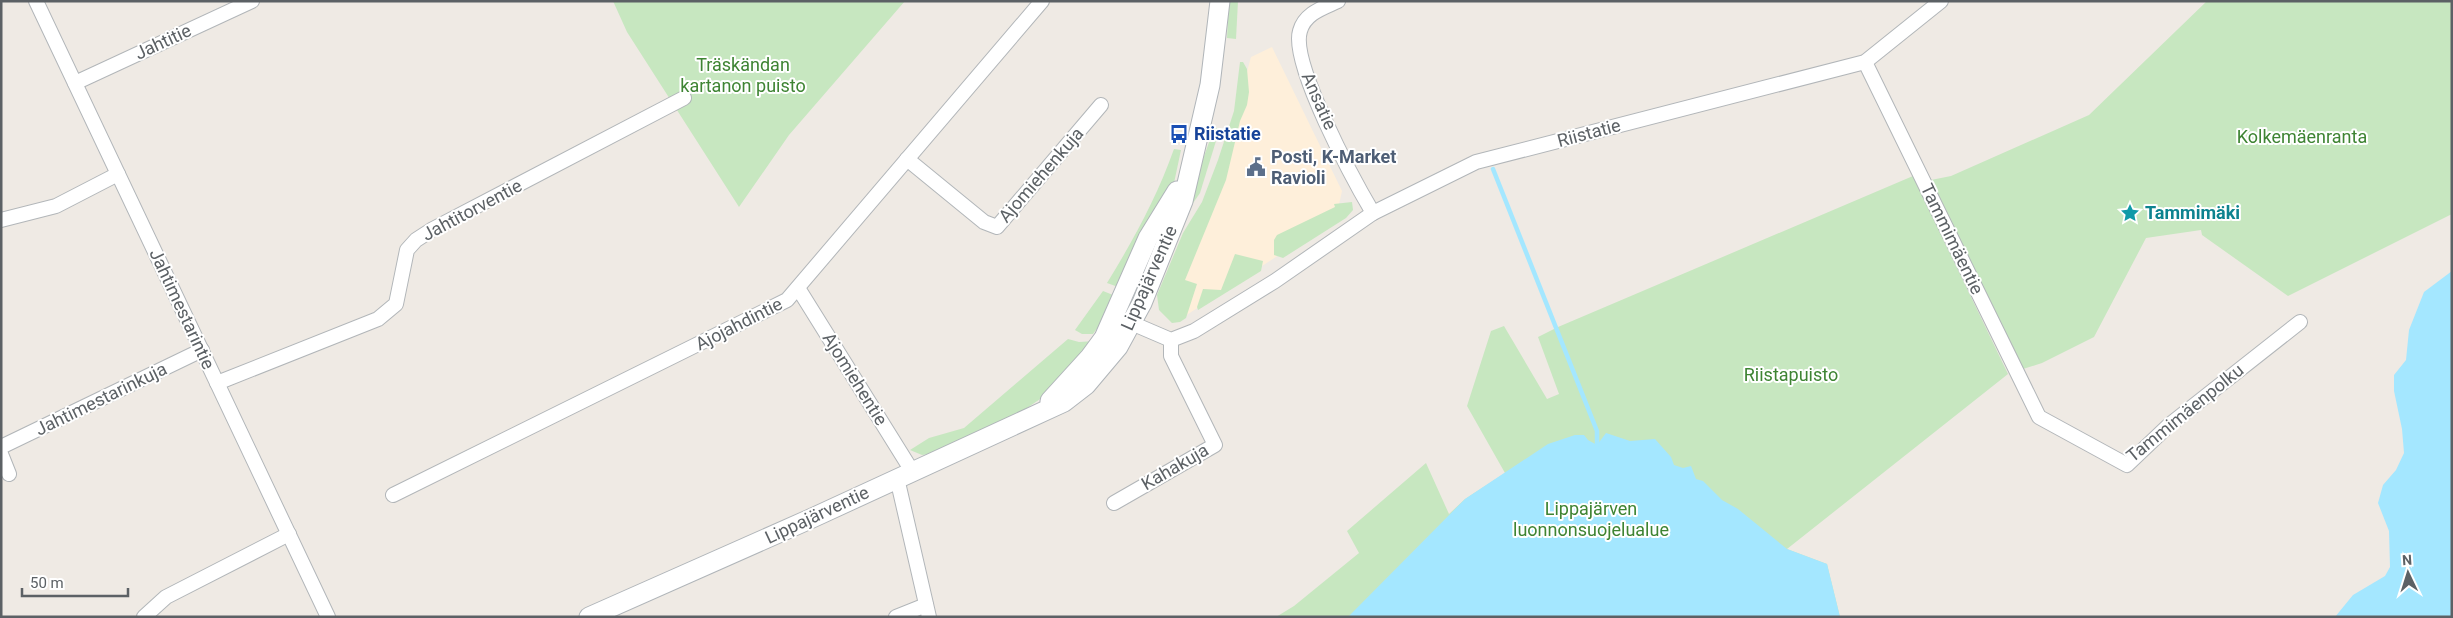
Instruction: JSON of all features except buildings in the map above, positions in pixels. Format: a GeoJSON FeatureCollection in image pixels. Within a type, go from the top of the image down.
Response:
{"type":"FeatureCollection","features":[{"type":"Feature","properties":{"kind":"main road","name":"Lippajärventie"},"geometry":{"type":"LineString","coordinates":[[589,617],[1044,410],[1104,338],[1123,320],[1148,238],[1189,171],[1201,130],[1210,86],[1220,1]]}},
{"type":"Feature","properties":{"kind":"street","name":"Jahtimestarintie"},"geometry":{"type":"LineString","coordinates":[[36,1],[328,617]]}},
{"type":"Feature","properties":{"kind":"street","name":"Jahtitie"},"geometry":{"type":"LineString","coordinates":[[75,83],[252,1]]}},
{"type":"Feature","properties":{"kind":"street","name":"Ajojahdintie"},"geometry":{"type":"LineString","coordinates":[[393,495],[787,300],[1042,1]]}},
{"type":"Feature","properties":{"kind":"street","name":"Ansatie"},"geometry":{"type":"LineString","coordinates":[[1338,1],[1310,14],[1300,30],[1298,51],[1308,82],[1373,214]]}},
{"type":"Feature","properties":{"kind":"street","name":"Riistatie"},"geometry":{"type":"LineString","coordinates":[[1171,340],[1194,331],[1260,290],[1373,214],[1476,162],[1865,62],[1941,1]]}},
{"type":"Feature","properties":{"kind":"street","name":"Tammimäentie"},"geometry":{"type":"LineString","coordinates":[[1865,62],[2039,417]]}},
{"type":"Feature","properties":{"kind":"street","name":"Jahtitorventie"},"geometry":{"type":"LineString","coordinates":[[217,383],[378,319],[396,304],[407,250],[416,240],[433,229],[684,98]]}},
{"type":"Feature","properties":{"kind":"street","name":"Ajomiehenkuja"},"geometry":{"type":"LineString","coordinates":[[908,159],[984,222],[997,227],[1101,106]]}},
{"type":"Feature","properties":{"kind":"street"},"geometry":{"type":"LineString","coordinates":[[1,220],[56,206],[118,174]]}},
{"type":"Feature","properties":{"kind":"street","name":"Ajomiehentie"},"geometry":{"type":"LineString","coordinates":[[798,288],[904,475],[928,611]]}},
{"type":"Feature","properties":{"kind":"street"},"geometry":{"type":"LineString","coordinates":[[1123,320],[1171,340]]}},
{"type":"Feature","properties":{"kind":"street","name":"Tammimäenpolku"},"geometry":{"type":"LineString","coordinates":[[2039,417],[2127,465],[2168,426],[2300,322]]}},
{"type":"Feature","properties":{"kind":"street","name":"Kahakuja"},"geometry":{"type":"LineString","coordinates":[[1114,503],[1215,445],[1171,356],[1171,340]]}},
{"type":"Feature","properties":{"kind":"street","name":"Jahtimestarinkuja"},"geometry":{"type":"LineString","coordinates":[[1,447],[202,350]]}},
{"type":"Feature","properties":{"kind":"street"},"geometry":{"type":"LineString","coordinates":[[1,454],[9,474]]}},
{"type":"Feature","properties":{"kind":"street"},"geometry":{"type":"LineString","coordinates":[[144,617],[166,597],[289,534]]}},
{"type":"Feature","properties":{"kind":"street"},"geometry":{"type":"LineString","coordinates":[[896,617],[928,611]]}},
{"type":"Feature","properties":{"kind":"shaded area"},"geometry":{"type":"Polygon","coordinates":[[[1272,47],[1342,191],[1336,218],[1182,318],[1160,294],[1222,162],[1251,57],[1272,47]]]}},
{"type":"Feature","properties":{"kind":"green space","name":"Träskändan kartanon puisto"},"geometry":{"type":"Polygon","coordinates":[[[613,1],[905,1],[789,135],[739,207],[627,32],[613,1]]]}},
{"type":"Feature","properties":{"kind":"green space"},"geometry":{"type":"Polygon","coordinates":[[[1229,1],[1238,1],[1236,39],[1227,38],[1229,1]]]}},
{"type":"Feature","properties":{"kind":"green space","name":"Kolkemäenranta"},"geometry":{"type":"Polygon","coordinates":[[[2207,1],[2452,1],[2452,214],[2288,296],[2202,235],[2201,230],[2146,238],[2094,337],[2042,363],[2023,369],[1931,180],[1951,176],[2089,115],[2207,1]]]}},
{"type":"Feature","properties":{"kind":"green space"},"geometry":{"type":"Polygon","coordinates":[[[1240,62],[1243,62],[1247,69],[1249,92],[1247,105],[1240,121],[1226,180],[1185,280],[1197,284],[1186,318],[1180,322],[1172,323],[1159,310],[1157,295],[1183,233],[1202,202],[1218,160],[1234,111],[1240,62]]]}},
{"type":"Feature","properties":{"kind":"green space"},"geometry":{"type":"Polygon","coordinates":[[[1214,128],[1220,128],[1200,193],[1182,219],[1214,128]]]}},
{"type":"Feature","properties":{"kind":"green space"},"geometry":{"type":"Polygon","coordinates":[[[1174,149],[1181,150],[1174,183],[1121,288],[1107,283],[1144,217],[1174,149]]]}},
{"type":"Feature","properties":{"kind":"green space","name":"Riistapuisto"},"geometry":{"type":"Polygon","coordinates":[[[1913,176],[2008,374],[1787,549],[1827,564],[1840,617],[1276,617],[1294,606],[1359,553],[1347,531],[1426,463],[1449,514],[1465,499],[1505,473],[1467,406],[1491,331],[1504,326],[1547,399],[1559,394],[1538,337],[1913,176]]]}},
{"type":"Feature","properties":{"kind":"green space"},"geometry":{"type":"Polygon","coordinates":[[[1352,202],[1353,210],[1346,218],[1283,258],[1274,255],[1274,240],[1277,235],[1335,207],[1334,204],[1352,202]]]}},
{"type":"Feature","properties":{"kind":"green space"},"geometry":{"type":"Polygon","coordinates":[[[1235,254],[1263,261],[1261,271],[1198,310],[1197,307],[1203,289],[1221,290],[1235,254]]]}},
{"type":"Feature","properties":{"kind":"green space"},"geometry":{"type":"Polygon","coordinates":[[[1103,291],[1118,297],[1103,329],[1098,327],[1093,334],[1082,334],[1075,330],[1103,291]]]}},
{"type":"Feature","properties":{"kind":"green space"},"geometry":{"type":"Polygon","coordinates":[[[1068,339],[1079,342],[1095,341],[1052,391],[1021,412],[930,454],[922,455],[910,450],[929,438],[964,428],[1068,339]]]}},
{"type":"Feature","properties":{"kind":"water"},"geometry":{"type":"Polygon","coordinates":[[[2452,271],[2452,617],[2335,617],[2353,595],[2385,576],[2390,567],[2389,531],[2378,503],[2383,485],[2396,470],[2404,453],[2402,429],[2394,391],[2394,375],[2406,360],[2409,330],[2424,292],[2452,271]]]}},
{"type":"Feature","properties":{"kind":"water","name":"Lippajärven luonnonsuojelualue"},"geometry":{"type":"Polygon","coordinates":[[[1606,433],[1630,441],[1655,439],[1671,457],[1674,465],[1683,468],[1691,466],[1696,479],[1703,481],[1722,500],[1738,509],[1787,549],[1827,564],[1840,617],[1348,617],[1465,499],[1548,444],[1575,435],[1584,435],[1588,440],[1597,445],[1606,433]]]}},
{"type":"Feature","properties":{"kind":"waterway"},"geometry":{"type":"LineString","coordinates":[[1493,169],[1597,431],[1597,445]]}},
{"type":"Feature","properties":{"kind":"place","name":"Riistatie"},"geometry":{"type":"Point","coordinates":[1179,134]}},
{"type":"Feature","properties":{"kind":"place","name":"Posti, K-Market Ravioli"},"geometry":{"type":"Point","coordinates":[1256,167]}},
{"type":"Feature","properties":{"kind":"place","name":"Tammimäki"},"geometry":{"type":"Point","coordinates":[2130,213]}}]}
